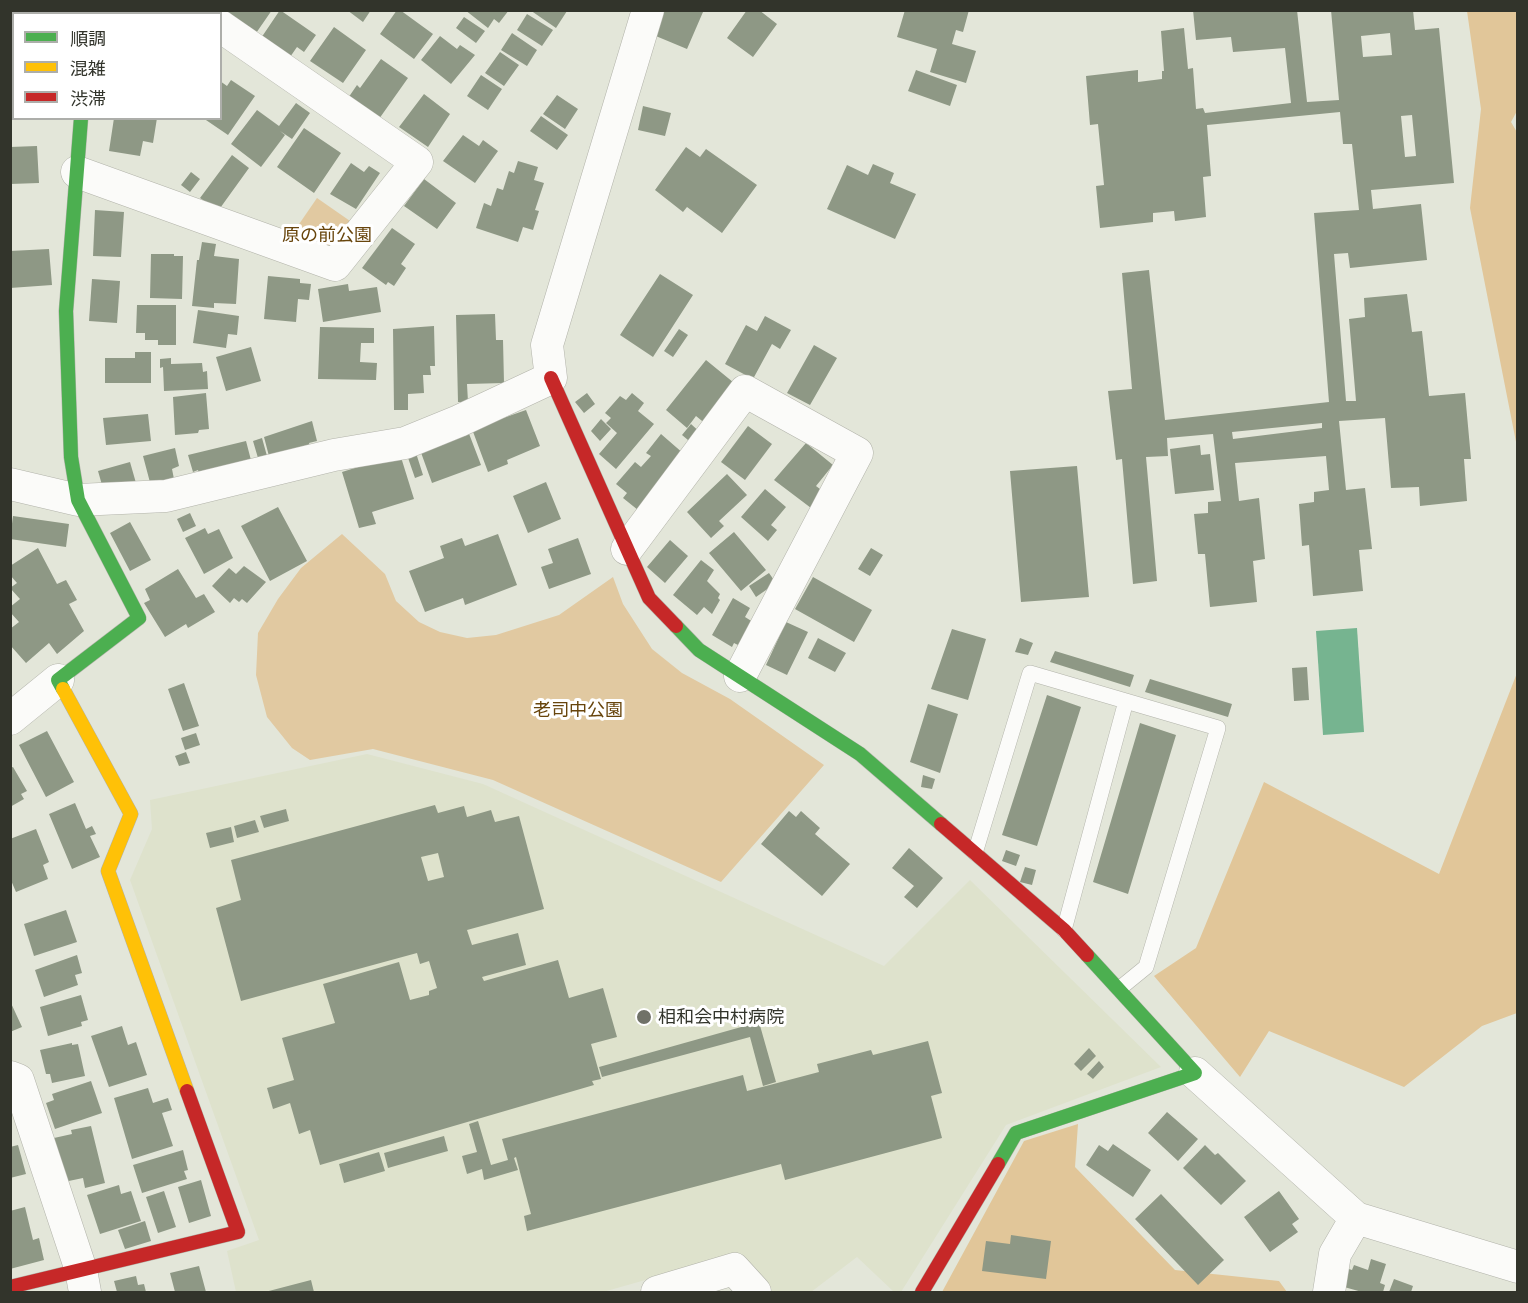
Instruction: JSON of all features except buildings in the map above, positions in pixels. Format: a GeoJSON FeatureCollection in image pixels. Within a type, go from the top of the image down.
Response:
{"type":"FeatureCollection","features":[{"type":"Feature","properties":{"kind":"street"},"geometry":{"type":"LineString","coordinates":[[648,10],[548,345],[551,378],[649,598],[699,650],[860,754],[1064,930],[1195,1073],[1356,1218],[1518,1267]]}},
{"type":"Feature","properties":{"kind":"street"},"geometry":{"type":"LineString","coordinates":[[76,172],[335,265],[417,162],[222,27]]}},
{"type":"Feature","properties":{"kind":"street"},"geometry":{"type":"LineString","coordinates":[[10,720],[139,618],[78,500],[71,457],[66,311],[81,120]]}},
{"type":"Feature","properties":{"kind":"street"},"geometry":{"type":"LineString","coordinates":[[10,484],[78,500],[166,496],[334,454],[405,443],[459,421],[551,378]]}},
{"type":"Feature","properties":{"kind":"street"},"geometry":{"type":"LineString","coordinates":[[627,549],[746,391],[857,453],[740,676]]}},
{"type":"Feature","properties":{"kind":"street"},"geometry":{"type":"LineString","coordinates":[[10,1287],[83,1281],[238,1232],[108,871],[131,814],[58,680]]}},
{"type":"Feature","properties":{"kind":"street"},"geometry":{"type":"LineString","coordinates":[[922,1293],[1016,1133],[1195,1073]]}},
{"type":"Feature","properties":{"kind":"street"},"geometry":{"type":"LineString","coordinates":[[10,1077],[18,1080],[83,1281]]}},
{"type":"Feature","properties":{"kind":"street"},"geometry":{"type":"LineString","coordinates":[[1329,1293],[1335,1254],[1356,1218]]}},
{"type":"Feature","properties":{"kind":"street"},"geometry":{"type":"LineString","coordinates":[[657,1293],[734,1269],[755,1293]]}},
{"type":"Feature","properties":{"kind":"lane"},"geometry":{"type":"LineString","coordinates":[[975,853],[1030,673],[1218,728],[1146,967],[1119,989]]}},
{"type":"Feature","properties":{"kind":"lane"},"geometry":{"type":"LineString","coordinates":[[1064,930],[1126,701]]}},
{"type":"Feature","properties":{"kind":"shaded area"},"geometry":{"type":"Polygon","coordinates":[[[1467,11],[1517,11],[1517,111],[1511,122],[1518,134],[1517,447],[1470,208],[1481,109],[1467,11]]]}},
{"type":"Feature","properties":{"kind":"shaded area"},"geometry":{"type":"Polygon","coordinates":[[[1357,628],[1364,732],[1323,735],[1316,631],[1357,628]]]}},
{"type":"Feature","properties":{"kind":"shaded area"},"geometry":{"type":"Polygon","coordinates":[[[1517,673],[1517,1013],[1482,1026],[1404,1087],[1269,1031],[1240,1077],[1154,976],[1196,948],[1264,782],[1439,874],[1517,673]]]}},
{"type":"Feature","properties":{"kind":"shaded area","name":"相和会中村病院"},"geometry":{"type":"Polygon","coordinates":[[[367,754],[483,784],[884,966],[970,880],[1161,1067],[1006,1125],[901,1292],[894,1292],[857,1257],[811,1292],[773,1292],[737,1254],[603,1292],[236,1292],[227,1251],[259,1240],[130,880],[152,829],[150,800],[367,754]]]}},
{"type":"Feature","properties":{"kind":"shaded area"},"geometry":{"type":"Polygon","coordinates":[[[1078,1124],[1075,1167],[1175,1270],[1279,1281],[1287,1292],[942,1292],[1024,1141],[1078,1124]]]}},
{"type":"Feature","properties":{"kind":"green space","name":"原の前公園"},"geometry":{"type":"Polygon","coordinates":[[[317,198],[363,230],[335,265],[284,246],[317,198]]]}},
{"type":"Feature","properties":{"kind":"green space","name":"老司中公園"},"geometry":{"type":"Polygon","coordinates":[[[342,534],[385,574],[396,601],[419,622],[440,632],[467,638],[496,635],[559,615],[613,577],[623,604],[652,649],[682,673],[730,699],[824,765],[721,882],[493,780],[373,749],[310,760],[292,748],[267,717],[256,675],[258,633],[278,599],[301,568],[342,534]]]}},
{"type":"Feature","properties":{"kind":"traffic: fast"},"geometry":{"type":"LineString","coordinates":[[63,689],[58,680],[139,618],[78,500],[71,457],[66,311],[81,120]]}},
{"type":"Feature","properties":{"kind":"traffic: fast"},"geometry":{"type":"LineString","coordinates":[[676,626],[699,650],[860,754],[941,824]]}},
{"type":"Feature","properties":{"kind":"traffic: fast"},"geometry":{"type":"LineString","coordinates":[[998,1164],[1016,1133],[1195,1073],[1087,955]]}},
{"type":"Feature","properties":{"kind":"traffic: slow"},"geometry":{"type":"LineString","coordinates":[[63,689],[131,814],[108,871],[187,1091]]}},
{"type":"Feature","properties":{"kind":"traffic: jam"},"geometry":{"type":"LineString","coordinates":[[551,378],[649,598],[676,626]]}},
{"type":"Feature","properties":{"kind":"traffic: jam"},"geometry":{"type":"LineString","coordinates":[[941,824],[1064,930],[1087,955]]}},
{"type":"Feature","properties":{"kind":"traffic: jam"},"geometry":{"type":"LineString","coordinates":[[10,1287],[238,1232],[187,1091]]}},
{"type":"Feature","properties":{"kind":"traffic: jam"},"geometry":{"type":"LineString","coordinates":[[922,1292],[998,1164]]}},
{"type":"Feature","properties":{"kind":"place","name":"相和会中村病院"},"geometry":{"type":"Point","coordinates":[644,1017]}}]}
